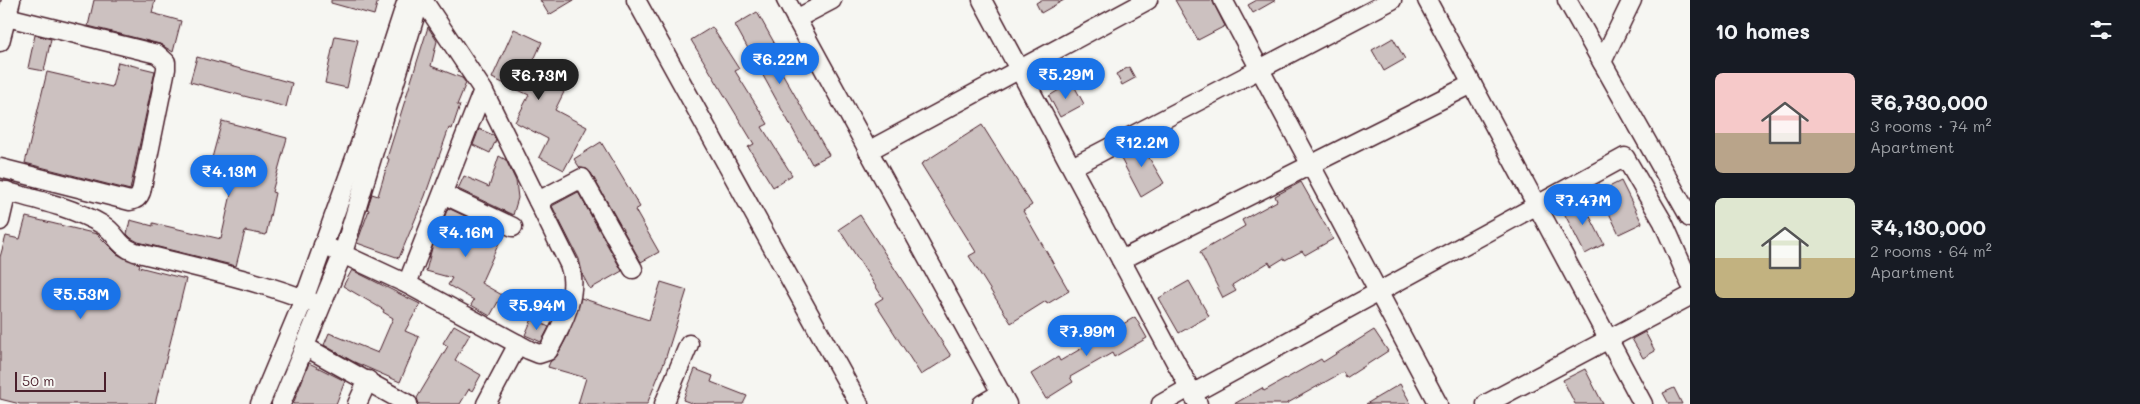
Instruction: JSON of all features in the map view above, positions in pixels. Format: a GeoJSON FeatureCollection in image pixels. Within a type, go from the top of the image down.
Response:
{"type":"FeatureCollection","features":[{"type":"Feature","properties":{"kind":"street"},"geometry":{"type":"LineString","coordinates":[[0,42],[11,0]]}},
{"type":"Feature","properties":{"kind":"street"},"geometry":{"type":"LineString","coordinates":[[260,404],[304,299],[360,144],[407,0]]}},
{"type":"Feature","properties":{"kind":"street"},"geometry":{"type":"LineString","coordinates":[[323,245],[408,284],[538,354],[548,351],[561,324],[573,290],[574,281],[569,264],[483,90],[422,0]]}},
{"type":"Feature","properties":{"kind":"street"},"geometry":{"type":"LineString","coordinates":[[281,404],[343,253],[422,0]]}},
{"type":"Feature","properties":{"kind":"street"},"geometry":{"type":"LineString","coordinates":[[636,0],[858,404]]}},
{"type":"Feature","properties":{"kind":"street"},"geometry":{"type":"LineString","coordinates":[[786,0],[1004,398],[982,404]]}},
{"type":"Feature","properties":{"kind":"street"},"geometry":{"type":"LineString","coordinates":[[796,19],[832,0]]}},
{"type":"Feature","properties":{"kind":"street"},"geometry":{"type":"LineString","coordinates":[[982,0],[1193,395]]}},
{"type":"Feature","properties":{"kind":"street"},"geometry":{"type":"LineString","coordinates":[[868,150],[1148,0]]}},
{"type":"Feature","properties":{"kind":"street"},"geometry":{"type":"LineString","coordinates":[[1223,0],[1438,404]]}},
{"type":"Feature","properties":{"kind":"street"},"geometry":{"type":"LineString","coordinates":[[1072,167],[1392,0]]}},
{"type":"Feature","properties":{"kind":"street"},"geometry":{"type":"LineString","coordinates":[[1427,0],[1643,404]]}},
{"type":"Feature","properties":{"kind":"street"},"geometry":{"type":"LineString","coordinates":[[1567,0],[1690,218]]}},
{"type":"Feature","properties":{"kind":"street"},"geometry":{"type":"LineString","coordinates":[[1602,62],[1632,0]]}},
{"type":"Feature","properties":{"kind":"street"},"geometry":{"type":"LineString","coordinates":[[0,168],[130,201],[135,200],[141,192],[166,69],[166,62],[157,54],[7,17]]}},
{"type":"Feature","properties":{"kind":"street"},"geometry":{"type":"LineString","coordinates":[[1121,260],[1472,84]]}},
{"type":"Feature","properties":{"kind":"street"},"geometry":{"type":"LineString","coordinates":[[408,284],[483,90]]}},
{"type":"Feature","properties":{"kind":"street"},"geometry":{"type":"LineString","coordinates":[[1161,404],[1193,395],[1625,157],[1663,222],[1690,283]]}},
{"type":"Feature","properties":{"kind":"street"},"geometry":{"type":"LineString","coordinates":[[538,201],[582,178],[633,269]]}},
{"type":"Feature","properties":{"kind":"street"},"geometry":{"type":"LineString","coordinates":[[0,221],[4,190],[42,200],[100,224],[113,234],[124,248],[245,280],[322,306]]}},
{"type":"Feature","properties":{"kind":"street"},"geometry":{"type":"LineString","coordinates":[[443,194],[513,227]]}},
{"type":"Feature","properties":{"kind":"street"},"geometry":{"type":"LineString","coordinates":[[1486,404],[1690,296]]}},
{"type":"Feature","properties":{"kind":"street"},"geometry":{"type":"LineString","coordinates":[[486,404],[518,344]]}},
{"type":"Feature","properties":{"kind":"street"},"geometry":{"type":"LineString","coordinates":[[664,404],[689,344]]}},
{"type":"Feature","properties":{"kind":"street"},"geometry":{"type":"LineString","coordinates":[[304,346],[408,404]]}},
{"type":"Feature","properties":{"kind":"street"},"geometry":{"type":"LineString","coordinates":[[357,404],[368,380]]}},
{"type":"Feature","properties":{"kind":"building"},"geometry":{"type":"Polygon","coordinates":[[[94,0],[155,0],[152,13],[181,21],[173,52],[160,44],[88,26],[94,0]]]}},
{"type":"Feature","properties":{"kind":"building"},"geometry":{"type":"Polygon","coordinates":[[[331,0],[378,0],[374,15],[331,3],[331,0]]]}},
{"type":"Feature","properties":{"kind":"building"},"geometry":{"type":"Polygon","coordinates":[[[540,0],[574,0],[549,15],[540,0]]]}},
{"type":"Feature","properties":{"kind":"building"},"geometry":{"type":"Polygon","coordinates":[[[1041,0],[1064,0],[1041,13],[1036,3],[1041,0]]]}},
{"type":"Feature","properties":{"kind":"building"},"geometry":{"type":"Polygon","coordinates":[[[1175,0],[1212,0],[1225,26],[1198,40],[1175,0]]]}},
{"type":"Feature","properties":{"kind":"building"},"geometry":{"type":"Polygon","coordinates":[[[1257,0],[1276,0],[1253,13],[1248,5],[1257,0]]]}},
{"type":"Feature","properties":{"kind":"building"},"geometry":{"type":"Polygon","coordinates":[[[757,12],[776,46],[769,50],[829,155],[812,164],[735,25],[757,12]]]}},
{"type":"Feature","properties":{"kind":"building"},"geometry":{"type":"Polygon","coordinates":[[[428,27],[437,41],[431,66],[462,78],[466,83],[457,105],[460,105],[452,129],[449,128],[425,196],[399,258],[357,243],[369,210],[367,209],[372,194],[378,196],[389,159],[387,158],[428,27]]]}},
{"type":"Feature","properties":{"kind":"building"},"geometry":{"type":"Polygon","coordinates":[[[712,27],[739,69],[735,71],[768,124],[762,127],[792,175],[773,187],[748,147],[754,144],[691,40],[712,27]]]}},
{"type":"Feature","properties":{"kind":"building"},"geometry":{"type":"Polygon","coordinates":[[[514,29],[542,42],[528,73],[564,92],[555,110],[587,127],[564,170],[539,157],[548,139],[515,122],[529,95],[492,78],[514,29]]]}},
{"type":"Feature","properties":{"kind":"building"},"geometry":{"type":"Polygon","coordinates":[[[35,35],[51,39],[44,71],[28,68],[35,35]]]}},
{"type":"Feature","properties":{"kind":"building"},"geometry":{"type":"Polygon","coordinates":[[[335,36],[358,40],[347,88],[325,83],[335,36]]]}},
{"type":"Feature","properties":{"kind":"building"},"geometry":{"type":"Polygon","coordinates":[[[1393,38],[1405,59],[1384,71],[1372,50],[1393,38]]]}},
{"type":"Feature","properties":{"kind":"building"},"geometry":{"type":"Polygon","coordinates":[[[197,57],[292,83],[286,107],[190,82],[197,57]]]}},
{"type":"Feature","properties":{"kind":"building"},"geometry":{"type":"Polygon","coordinates":[[[118,62],[155,71],[130,190],[25,163],[47,72],[112,87],[118,62]]]}},
{"type":"Feature","properties":{"kind":"building"},"geometry":{"type":"Polygon","coordinates":[[[1129,67],[1135,78],[1122,85],[1116,74],[1129,67]]]}},
{"type":"Feature","properties":{"kind":"building"},"geometry":{"type":"Polygon","coordinates":[[[1072,82],[1084,104],[1060,117],[1049,96],[1072,82]]]}},
{"type":"Feature","properties":{"kind":"building"},"geometry":{"type":"Polygon","coordinates":[[[222,121],[287,138],[272,192],[275,193],[266,235],[245,231],[236,266],[138,242],[131,238],[127,234],[130,220],[153,226],[153,223],[221,239],[235,176],[209,169],[222,121]]]}},
{"type":"Feature","properties":{"kind":"building"},"geometry":{"type":"Polygon","coordinates":[[[982,125],[1032,205],[1023,211],[1069,291],[1047,304],[1046,301],[1011,323],[969,256],[976,252],[921,164],[982,125]]]}},
{"type":"Feature","properties":{"kind":"building"},"geometry":{"type":"Polygon","coordinates":[[[479,129],[493,135],[496,140],[490,153],[473,145],[479,129]]]}},
{"type":"Feature","properties":{"kind":"building"},"geometry":{"type":"Polygon","coordinates":[[[1148,140],[1155,152],[1148,156],[1164,183],[1141,197],[1119,155],[1148,140]]]}},
{"type":"Feature","properties":{"kind":"building"},"geometry":{"type":"Polygon","coordinates":[[[601,142],[640,207],[635,210],[659,252],[641,262],[591,173],[587,169],[580,168],[574,159],[601,142]]]}},
{"type":"Feature","properties":{"kind":"building"},"geometry":{"type":"Polygon","coordinates":[[[499,156],[506,160],[516,181],[518,198],[513,215],[458,189],[464,176],[489,187],[499,156]]]}},
{"type":"Feature","properties":{"kind":"building"},"geometry":{"type":"Polygon","coordinates":[[[1621,181],[1642,223],[1619,234],[1599,192],[1621,181]]]}},
{"type":"Feature","properties":{"kind":"building"},"geometry":{"type":"Polygon","coordinates":[[[1301,182],[1333,239],[1305,255],[1302,251],[1285,260],[1284,258],[1271,266],[1269,262],[1232,285],[1236,291],[1223,298],[1200,252],[1245,226],[1242,220],[1277,201],[1275,196],[1301,182]]]}},
{"type":"Feature","properties":{"kind":"building"},"geometry":{"type":"Polygon","coordinates":[[[578,192],[622,271],[590,289],[583,276],[579,259],[552,206],[578,192]]]}},
{"type":"Feature","properties":{"kind":"building"},"geometry":{"type":"Polygon","coordinates":[[[1581,199],[1604,244],[1585,254],[1562,209],[1581,199]]]}},
{"type":"Feature","properties":{"kind":"building"},"geometry":{"type":"Polygon","coordinates":[[[448,208],[503,234],[481,283],[502,295],[490,316],[471,305],[474,300],[448,285],[452,278],[426,271],[432,248],[448,208]]]}},
{"type":"Feature","properties":{"kind":"building"},"geometry":{"type":"Polygon","coordinates":[[[860,215],[951,356],[921,375],[875,303],[883,298],[839,229],[860,215]]]}},
{"type":"Feature","properties":{"kind":"building"},"geometry":{"type":"Polygon","coordinates":[[[26,217],[97,234],[117,254],[140,264],[139,267],[186,279],[155,404],[20,404],[0,399],[0,257],[6,236],[20,239],[26,217]]]}},
{"type":"Feature","properties":{"kind":"building"},"geometry":{"type":"Polygon","coordinates":[[[352,270],[420,304],[405,331],[419,337],[400,382],[352,361],[324,345],[329,333],[378,353],[393,318],[383,312],[384,310],[343,286],[352,270]]]}},
{"type":"Feature","properties":{"kind":"building"},"geometry":{"type":"Polygon","coordinates":[[[1189,281],[1209,316],[1179,333],[1159,298],[1189,281]]]}},
{"type":"Feature","properties":{"kind":"building"},"geometry":{"type":"Polygon","coordinates":[[[661,282],[687,290],[665,360],[647,404],[578,404],[586,378],[548,367],[550,362],[557,356],[568,335],[581,298],[649,320],[661,282]]]}},
{"type":"Feature","properties":{"kind":"building"},"geometry":{"type":"Polygon","coordinates":[[[1135,317],[1147,338],[1114,357],[1112,353],[1070,377],[1073,382],[1046,399],[1031,374],[1058,357],[1060,361],[1135,317]]]}},
{"type":"Feature","properties":{"kind":"building"},"geometry":{"type":"Polygon","coordinates":[[[532,319],[549,327],[541,342],[525,335],[532,319]]]}},
{"type":"Feature","properties":{"kind":"building"},"geometry":{"type":"Polygon","coordinates":[[[454,325],[470,334],[455,360],[481,375],[472,391],[469,389],[460,404],[419,404],[417,398],[448,346],[443,343],[454,325]]]}},
{"type":"Feature","properties":{"kind":"building"},"geometry":{"type":"Polygon","coordinates":[[[1374,330],[1388,351],[1346,378],[1343,372],[1286,404],[1234,404],[1262,388],[1264,391],[1321,359],[1323,362],[1374,330]]]}},
{"type":"Feature","properties":{"kind":"building"},"geometry":{"type":"Polygon","coordinates":[[[1645,332],[1655,351],[1643,358],[1632,339],[1645,332]]]}},
{"type":"Feature","properties":{"kind":"building"},"geometry":{"type":"Polygon","coordinates":[[[309,363],[345,381],[336,404],[293,404],[309,363]]]}},
{"type":"Feature","properties":{"kind":"building"},"geometry":{"type":"Polygon","coordinates":[[[695,369],[713,376],[711,382],[747,396],[743,404],[694,404],[683,400],[695,369]]]}},
{"type":"Feature","properties":{"kind":"building"},"geometry":{"type":"Polygon","coordinates":[[[1585,369],[1603,404],[1575,404],[1563,380],[1585,369]]]}},
{"type":"Feature","properties":{"kind":"building"},"geometry":{"type":"Polygon","coordinates":[[[1400,384],[1411,404],[1366,404],[1400,384]]]}},
{"type":"Feature","properties":{"kind":"building"},"geometry":{"type":"Polygon","coordinates":[[[1674,388],[1682,404],[1669,404],[1663,393],[1674,388]]]}}]}
